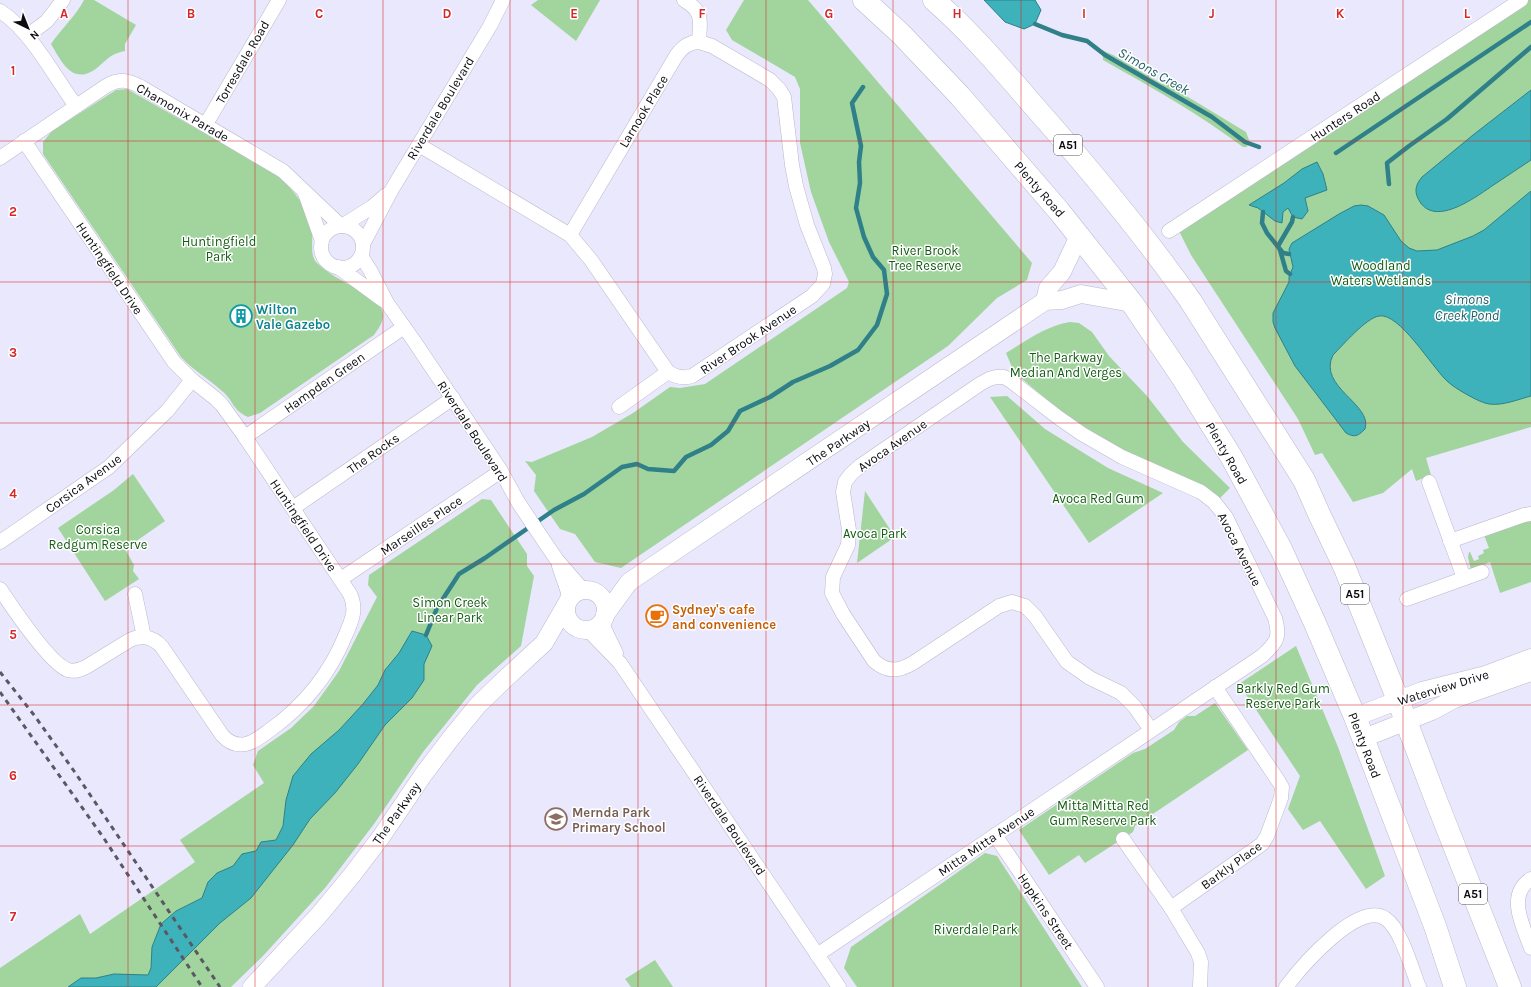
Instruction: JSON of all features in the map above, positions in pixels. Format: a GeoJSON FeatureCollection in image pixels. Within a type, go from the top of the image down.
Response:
{"type":"FeatureCollection","features":[{"type":"Feature","properties":{"kind":"highway","name":"Plenty Road"},"geometry":{"type":"LineString","coordinates":[[864,0],[901,34],[960,96],[1079,236],[1132,303],[1182,377],[1232,458],[1277,542],[1314,621],[1364,738],[1435,926],[1455,987]]}},
{"type":"Feature","properties":{"kind":"highway","name":"A51"},"geometry":{"type":"LineString","coordinates":[[934,0],[993,58],[1100,182],[1170,271],[1304,480],[1344,566],[1510,987]]}},
{"type":"Feature","properties":{"kind":"street"},"geometry":{"type":"LineString","coordinates":[[27,36],[47,21],[63,0]]}},
{"type":"Feature","properties":{"kind":"street","name":"Torresdale Road"},"geometry":{"type":"LineString","coordinates":[[206,124],[279,0]]}},
{"type":"Feature","properties":{"kind":"street","name":"Riverdale Boulevard"},"geometry":{"type":"LineString","coordinates":[[503,0],[490,26],[391,191],[362,250],[370,270],[387,303],[501,470],[518,502],[557,560],[577,596]]}},
{"type":"Feature","properties":{"kind":"street","name":"Riverdale Boulevard"},"geometry":{"type":"LineString","coordinates":[[490,26],[511,0]]}},
{"type":"Feature","properties":{"kind":"street"},"geometry":{"type":"LineString","coordinates":[[684,0],[700,14],[699,42]]}},
{"type":"Feature","properties":{"kind":"street","name":"Hunters Road"},"geometry":{"type":"LineString","coordinates":[[1169,231],[1521,0]]}},
{"type":"Feature","properties":{"kind":"street"},"geometry":{"type":"LineString","coordinates":[[0,11],[11,18],[27,36],[76,106]]}},
{"type":"Feature","properties":{"kind":"street","name":"Larnook Place"},"geometry":{"type":"LineString","coordinates":[[570,235],[676,56],[682,48],[688,44],[699,42]]}},
{"type":"Feature","properties":{"kind":"street","name":"River Brook Avenue"},"geometry":{"type":"LineString","coordinates":[[668,372],[674,376],[682,378],[698,373],[812,296],[820,288],[825,274],[822,259],[807,225],[796,186],[784,97],[782,92],[770,80],[712,46],[699,42]]}},
{"type":"Feature","properties":{"kind":"street","name":"Chamonix Parade"},"geometry":{"type":"LineString","coordinates":[[0,158],[114,81],[125,80],[141,86],[283,171],[341,225]]}},
{"type":"Feature","properties":{"kind":"street","name":"Huntingfield Drive"},"geometry":{"type":"LineString","coordinates":[[24,141],[174,362],[192,380],[216,399],[245,437],[341,579],[354,602],[353,618],[343,644],[319,684],[304,701],[276,726],[247,744],[235,744],[224,738],[162,647],[154,640],[144,637]]}},
{"type":"Feature","properties":{"kind":"street"},"geometry":{"type":"LineString","coordinates":[[419,145],[570,235],[591,260],[668,372],[618,407]]}},
{"type":"Feature","properties":{"kind":"street","name":"Chamonix Parade"},"geometry":{"type":"LineString","coordinates":[[303,189],[322,241]]}},
{"type":"Feature","properties":{"kind":"street","name":"Riverdale Boulevard"},"geometry":{"type":"LineString","coordinates":[[341,225],[372,206],[391,191]]}},
{"type":"Feature","properties":{"kind":"street"},"geometry":{"type":"LineString","coordinates":[[341,225],[354,229],[361,238],[362,250],[351,265],[338,267],[326,261],[321,248],[322,241],[328,231],[341,225]]}},
{"type":"Feature","properties":{"kind":"street"},"geometry":{"type":"LineString","coordinates":[[1045,301],[1048,288],[1062,272],[1079,236]]}},
{"type":"Feature","properties":{"kind":"street","name":"Riverdale Boulevard"},"geometry":{"type":"LineString","coordinates":[[338,267],[387,303]]}},
{"type":"Feature","properties":{"kind":"street","name":"The Parkway"},"geometry":{"type":"LineString","coordinates":[[544,643],[594,624],[629,582],[1045,301],[1062,300],[1081,294],[1132,303]]}},
{"type":"Feature","properties":{"kind":"street","name":"Hampden Green"},"geometry":{"type":"LineString","coordinates":[[245,437],[404,327]]}},
{"type":"Feature","properties":{"kind":"street","name":"Avoca Avenue"},"geometry":{"type":"LineString","coordinates":[[1151,730],[1135,707],[1121,693],[1090,678],[1067,662],[1031,610],[1018,603],[1012,602],[999,606],[903,669],[894,671],[889,670],[880,666],[874,661],[842,614],[832,593],[833,577],[848,545],[849,530],[843,492],[845,482],[851,474],[860,466],[980,384],[996,377],[1004,377],[1011,381],[1059,418],[1094,441],[1122,457],[1207,496],[1226,517],[1275,618],[1278,633],[1274,644],[1262,656],[1215,687]]}},
{"type":"Feature","properties":{"kind":"street","name":"Corsica Avenue"},"geometry":{"type":"LineString","coordinates":[[0,542],[109,467],[167,412],[192,380]]}},
{"type":"Feature","properties":{"kind":"street","name":"The Rocks"},"geometry":{"type":"LineString","coordinates":[[293,508],[453,398]]}},
{"type":"Feature","properties":{"kind":"street","name":"Marseilles Place"},"geometry":{"type":"LineString","coordinates":[[341,579],[501,470]]}},
{"type":"Feature","properties":{"kind":"street"},"geometry":{"type":"LineString","coordinates":[[1429,482],[1464,578]]}},
{"type":"Feature","properties":{"kind":"street"},"geometry":{"type":"LineString","coordinates":[[1450,541],[1524,515],[1531,514]]}},
{"type":"Feature","properties":{"kind":"street"},"geometry":{"type":"LineString","coordinates":[[1407,599],[1482,572]]}},
{"type":"Feature","properties":{"kind":"street","name":"The Parkway"},"geometry":{"type":"LineString","coordinates":[[252,987],[319,915],[352,875],[381,837],[423,775],[451,738],[505,678],[544,643],[577,596],[629,582]]}},
{"type":"Feature","properties":{"kind":"street"},"geometry":{"type":"LineString","coordinates":[[0,589],[27,628],[56,662],[67,669],[79,670],[130,640],[144,637],[135,594]]}},
{"type":"Feature","properties":{"kind":"street"},"geometry":{"type":"LineString","coordinates":[[577,596],[601,597],[606,608],[594,624],[570,622],[566,611],[577,596]]}},
{"type":"Feature","properties":{"kind":"street","name":"Riverdale Boulevard"},"geometry":{"type":"LineString","coordinates":[[594,624],[839,987]]}},
{"type":"Feature","properties":{"kind":"street","name":"Waterview Drive"},"geometry":{"type":"LineString","coordinates":[[1355,717],[1422,691],[1486,675],[1531,658]]}},
{"type":"Feature","properties":{"kind":"street","name":"Waterview Drive"},"geometry":{"type":"LineString","coordinates":[[1364,738],[1432,712],[1454,699],[1531,672]]}},
{"type":"Feature","properties":{"kind":"street","name":"Mitta Mitta Avenue"},"geometry":{"type":"LineString","coordinates":[[817,955],[1215,687]]}},
{"type":"Feature","properties":{"kind":"street","name":"Barkly Place"},"geometry":{"type":"LineString","coordinates":[[1171,908],[1262,844],[1267,836],[1281,798],[1282,787],[1215,687]]}},
{"type":"Feature","properties":{"kind":"street","name":"Hopkins Street"},"geometry":{"type":"LineString","coordinates":[[995,835],[1097,987]]}},
{"type":"Feature","properties":{"kind":"street"},"geometry":{"type":"LineString","coordinates":[[1123,839],[1171,908],[1198,953],[1201,962],[1200,987]]}},
{"type":"Feature","properties":{"kind":"street"},"geometry":{"type":"LineString","coordinates":[[1531,879],[1525,883],[1520,890],[1518,902],[1519,914],[1531,948]]}},
{"type":"Feature","properties":{"kind":"street"},"geometry":{"type":"LineString","coordinates":[[1286,987],[1303,965],[1322,946],[1359,920],[1366,916],[1375,915],[1386,918],[1396,930],[1419,987]]}},
{"type":"Feature","properties":{"kind":"green space"},"geometry":{"type":"Polygon","coordinates":[[[84,0],[94,0],[136,25],[125,44],[125,51],[112,55],[97,68],[89,73],[81,75],[69,70],[64,65],[51,44],[84,0]]]}},
{"type":"Feature","properties":{"kind":"green space"},"geometry":{"type":"Polygon","coordinates":[[[538,0],[600,0],[576,41],[531,5],[538,0]]]}},
{"type":"Feature","properties":{"kind":"green space","name":"River Brook Tree Reserve"},"geometry":{"type":"Polygon","coordinates":[[[744,0],[808,0],[1032,263],[1027,280],[997,298],[948,346],[621,568],[595,562],[575,534],[560,529],[534,491],[536,475],[525,461],[532,462],[592,437],[633,413],[670,387],[680,388],[705,384],[847,288],[849,282],[829,242],[811,192],[800,143],[800,89],[795,77],[732,40],[726,30],[744,0]]]}},
{"type":"Feature","properties":{"kind":"green space","name":"Woodland Waters Wetlands"},"geometry":{"type":"Polygon","coordinates":[[[1523,0],[1531,0],[1531,427],[1426,458],[1431,475],[1416,481],[1412,469],[1383,493],[1353,502],[1322,453],[1315,455],[1298,419],[1191,255],[1177,227],[1523,0]]]}},
{"type":"Feature","properties":{"kind":"green space"},"geometry":{"type":"Polygon","coordinates":[[[1102,50],[1162,84],[1173,85],[1178,91],[1246,132],[1249,140],[1247,147],[1243,147],[1192,112],[1103,60],[1102,50]]]}},
{"type":"Feature","properties":{"kind":"green space","name":"Huntingfield Park"},"geometry":{"type":"Polygon","coordinates":[[[127,89],[271,171],[285,183],[298,197],[307,214],[312,232],[313,256],[316,262],[334,276],[356,288],[375,301],[381,308],[383,315],[382,321],[374,335],[260,413],[248,417],[243,414],[222,391],[181,357],[43,154],[43,142],[52,131],[116,90],[127,89]]]}},
{"type":"Feature","properties":{"kind":"green space","name":"The Parkway Median And Verges"},"geometry":{"type":"Polygon","coordinates":[[[1070,322],[1079,323],[1092,332],[1109,356],[1147,396],[1183,442],[1230,488],[1220,498],[1207,488],[1127,453],[1066,416],[1014,372],[1006,353],[1045,330],[1070,322]]]}},
{"type":"Feature","properties":{"kind":"green space","name":"Avoca Red Gum"},"geometry":{"type":"Polygon","coordinates":[[[1007,396],[1045,429],[1108,468],[1163,493],[1089,543],[990,397],[1007,396]]]}},
{"type":"Feature","properties":{"kind":"green space","name":"Corsica Redgum Reserve"},"geometry":{"type":"Polygon","coordinates":[[[133,474],[165,521],[125,549],[134,565],[133,571],[139,579],[105,601],[58,528],[114,490],[133,474]]]}},
{"type":"Feature","properties":{"kind":"green space","name":"Avoca Park"},"geometry":{"type":"Polygon","coordinates":[[[865,491],[895,537],[857,563],[865,491]]]}},
{"type":"Feature","properties":{"kind":"green space","name":"Simon Creek Linear Park"},"geometry":{"type":"Polygon","coordinates":[[[482,499],[491,500],[527,554],[527,566],[534,576],[521,646],[477,685],[423,752],[374,824],[325,888],[262,957],[231,987],[0,987],[0,968],[80,914],[90,934],[195,862],[180,840],[264,783],[253,765],[258,751],[291,728],[314,706],[339,671],[377,597],[368,585],[369,575],[482,499]]]}},
{"type":"Feature","properties":{"kind":"green space"},"geometry":{"type":"Polygon","coordinates":[[[1531,520],[1531,582],[1500,593],[1490,562],[1471,570],[1468,557],[1469,552],[1474,561],[1479,559],[1478,556],[1484,553],[1483,550],[1489,548],[1484,535],[1531,520]]]}},
{"type":"Feature","properties":{"kind":"green space","name":"Barkly Red Gum Reserve Park"},"geometry":{"type":"Polygon","coordinates":[[[1296,646],[1338,747],[1385,876],[1366,889],[1320,821],[1303,830],[1288,809],[1300,776],[1239,684],[1296,646]]]}},
{"type":"Feature","properties":{"kind":"green space","name":"Mitta Mitta Red Gum Reserve Park"},"geometry":{"type":"Polygon","coordinates":[[[1215,703],[1248,750],[1135,826],[1133,832],[1085,863],[1079,855],[1049,875],[1019,830],[1133,753],[1145,749],[1174,730],[1179,722],[1187,716],[1195,716],[1215,703]]]}},
{"type":"Feature","properties":{"kind":"green space","name":"Riverdale Park"},"geometry":{"type":"Polygon","coordinates":[[[985,853],[997,856],[1082,987],[857,987],[844,968],[851,947],[985,853]]]}},
{"type":"Feature","properties":{"kind":"green space"},"geometry":{"type":"Polygon","coordinates":[[[655,960],[673,987],[631,987],[625,979],[655,960]]]}},
{"type":"Feature","properties":{"kind":"water"},"geometry":{"type":"Polygon","coordinates":[[[984,0],[1035,0],[1041,10],[1035,24],[1024,29],[1005,22],[984,0]]]}},
{"type":"Feature","properties":{"kind":"water"},"geometry":{"type":"Polygon","coordinates":[[[1531,90],[1531,160],[1466,203],[1443,211],[1433,211],[1424,206],[1417,196],[1416,190],[1422,177],[1531,90]]]}},
{"type":"Feature","properties":{"kind":"water"},"geometry":{"type":"Polygon","coordinates":[[[1317,162],[1323,174],[1327,190],[1305,198],[1308,211],[1302,219],[1293,217],[1288,208],[1283,212],[1282,223],[1275,221],[1258,208],[1249,205],[1284,183],[1302,169],[1317,162]]]}},
{"type":"Feature","properties":{"kind":"water","name":"Simons Creek Pond"},"geometry":{"type":"Polygon","coordinates":[[[1531,191],[1531,396],[1505,403],[1494,404],[1485,403],[1474,398],[1447,381],[1415,342],[1396,322],[1387,317],[1379,316],[1361,327],[1333,355],[1330,366],[1332,377],[1338,386],[1361,411],[1365,420],[1365,429],[1356,436],[1346,433],[1295,366],[1273,322],[1273,313],[1289,282],[1289,277],[1293,267],[1289,249],[1292,243],[1339,214],[1354,206],[1361,205],[1368,206],[1384,215],[1401,241],[1409,248],[1417,251],[1437,250],[1473,236],[1484,230],[1531,191]]]}},
{"type":"Feature","properties":{"kind":"water"},"geometry":{"type":"Polygon","coordinates":[[[412,631],[426,635],[432,646],[424,664],[424,680],[412,698],[385,725],[358,764],[335,793],[310,819],[293,845],[251,898],[220,923],[156,987],[68,987],[81,978],[96,978],[114,974],[148,975],[151,968],[152,947],[161,924],[176,911],[202,898],[208,882],[217,873],[233,866],[242,854],[256,851],[261,842],[276,840],[283,826],[286,800],[293,776],[311,754],[339,730],[363,704],[378,685],[385,670],[399,653],[412,631]]]}},
{"type":"Feature","properties":{"kind":"waterway"},"geometry":{"type":"LineString","coordinates":[[1336,153],[1531,22]]}},
{"type":"Feature","properties":{"kind":"waterway","name":"Simons Creek"},"geometry":{"type":"LineString","coordinates":[[1035,24],[1062,35],[1087,41],[1105,55],[1212,117],[1245,142],[1259,147]]}},
{"type":"Feature","properties":{"kind":"waterway"},"geometry":{"type":"LineString","coordinates":[[1389,184],[1387,163],[1447,119],[1531,47]]}},
{"type":"Feature","properties":{"kind":"waterway"},"geometry":{"type":"LineString","coordinates":[[426,635],[437,608],[459,574],[485,558],[554,510],[584,494],[622,467],[637,464],[648,469],[674,471],[686,457],[711,445],[728,431],[740,411],[770,397],[793,382],[830,366],[858,350],[877,325],[887,294],[884,270],[873,257],[864,237],[856,208],[860,183],[859,162],[861,146],[852,103],[863,87]]}},
{"type":"Feature","properties":{"kind":"waterway"},"geometry":{"type":"LineString","coordinates":[[1263,212],[1262,223],[1267,233],[1283,253],[1289,254]]}},
{"type":"Feature","properties":{"kind":"waterway"},"geometry":{"type":"LineString","coordinates":[[1278,246],[1292,222],[1293,217]]}},
{"type":"Feature","properties":{"kind":"waterway"},"geometry":{"type":"LineString","coordinates":[[1280,250],[1286,271],[1290,274]]}},
{"type":"Feature","properties":{"kind":"railway"},"geometry":{"type":"LineString","coordinates":[[0,672],[34,715],[74,771],[220,987]]}},
{"type":"Feature","properties":{"kind":"railway"},"geometry":{"type":"LineString","coordinates":[[0,692],[103,837],[202,987]]}},
{"type":"Feature","properties":{"kind":"place","name":"Wilton Vale Gazebo"},"geometry":{"type":"Point","coordinates":[241,316]}},
{"type":"Feature","properties":{"kind":"place","name":"Sydney's cafe and convenience"},"geometry":{"type":"Point","coordinates":[657,616]}},
{"type":"Feature","properties":{"kind":"place","name":"Mernda Park Primary School"},"geometry":{"type":"Point","coordinates":[556,819]}}]}
